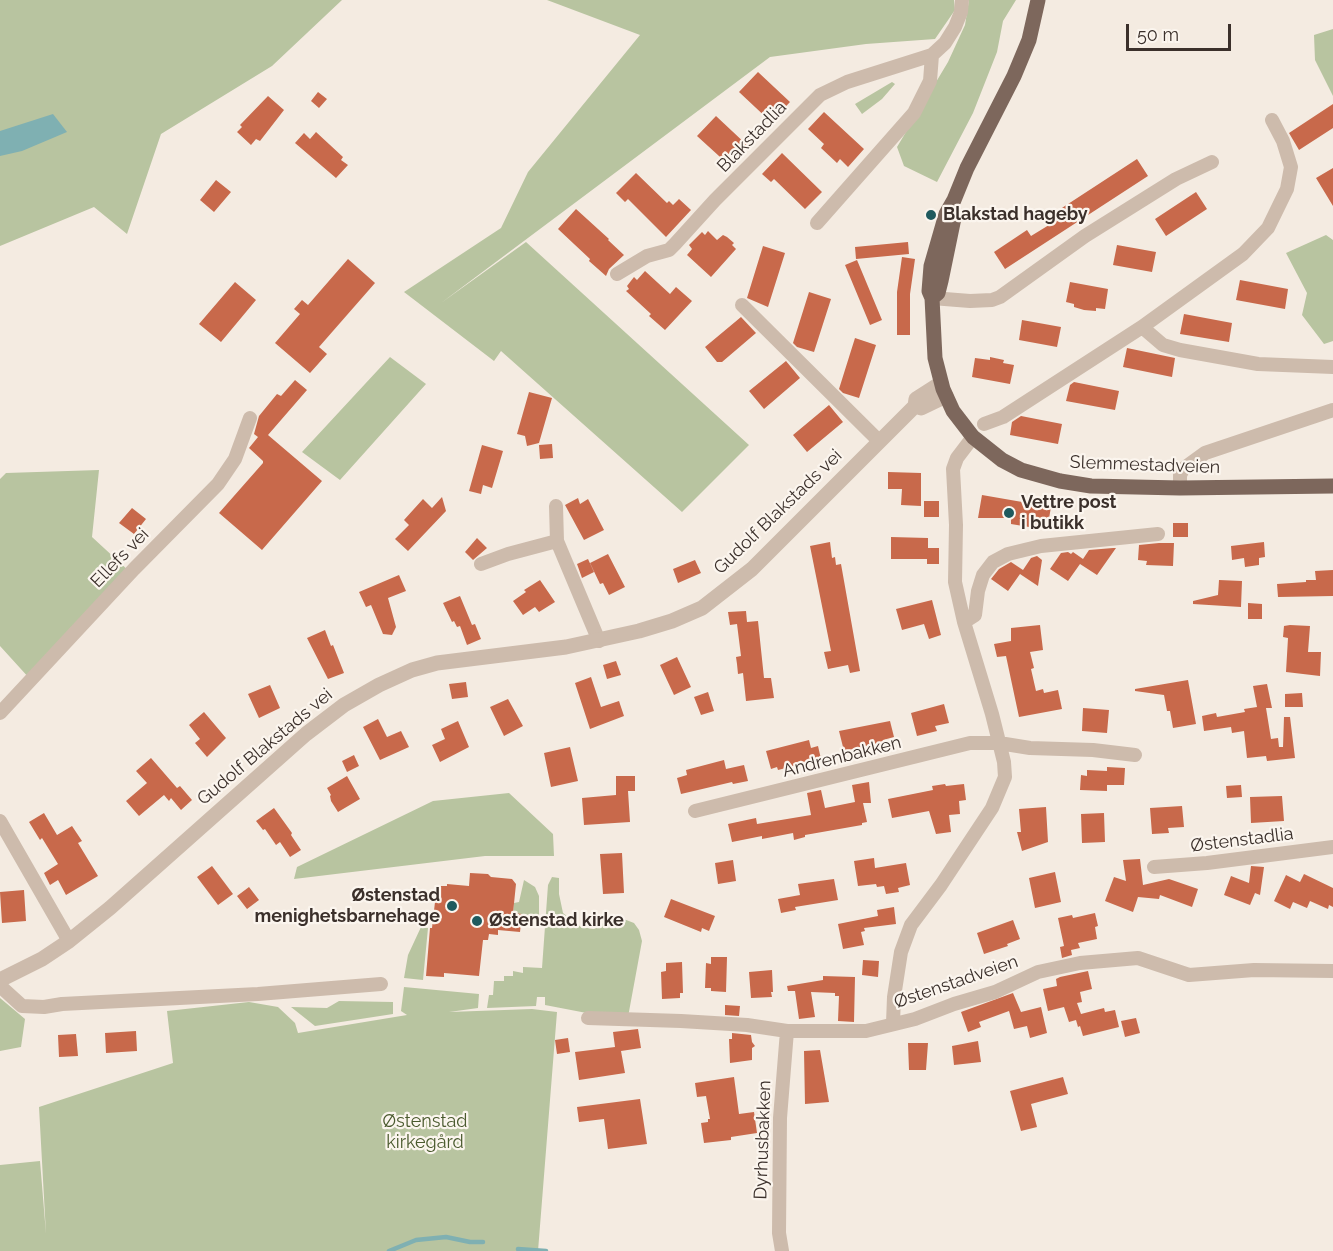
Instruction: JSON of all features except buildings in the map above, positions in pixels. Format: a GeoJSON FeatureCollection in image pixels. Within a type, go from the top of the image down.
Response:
{"type":"FeatureCollection","features":[{"type":"Feature","properties":{"kind":"main road","name":"Slemmestadveien"},"geometry":{"type":"LineString","coordinates":[[1038,0],[1035,19],[1021,58],[946,214],[931,266],[929,291],[932,298],[935,358],[944,390],[958,418],[973,437],[1002,460],[1021,470],[1039,476],[1091,486],[1180,488],[1333,486]]}},
{"type":"Feature","properties":{"kind":"street"},"geometry":{"type":"LineString","coordinates":[[817,223],[914,113],[930,81],[932,55],[945,43],[955,27],[961,12],[962,0]]}},
{"type":"Feature","properties":{"kind":"street","name":"Blakstadlia"},"geometry":{"type":"LineString","coordinates":[[617,274],[647,256],[669,250],[820,94],[847,82],[932,55]]}},
{"type":"Feature","properties":{"kind":"street"},"geometry":{"type":"LineString","coordinates":[[984,424],[1003,417],[1142,327],[1243,254],[1268,228],[1287,189],[1291,168],[1283,141],[1272,120]]}},
{"type":"Feature","properties":{"kind":"street"},"geometry":{"type":"LineString","coordinates":[[932,298],[970,301],[992,300],[1000,297],[1085,236],[1176,179],[1212,162]]}},
{"type":"Feature","properties":{"kind":"street"},"geometry":{"type":"LineString","coordinates":[[742,305],[879,441]]}},
{"type":"Feature","properties":{"kind":"street"},"geometry":{"type":"LineString","coordinates":[[1142,327],[1163,345],[1179,350],[1258,364],[1333,367]]}},
{"type":"Feature","properties":{"kind":"street","name":"Gudolf Blakstads vei"},"geometry":{"type":"LineString","coordinates":[[0,980],[69,941],[110,908],[306,734],[359,696],[399,675],[437,663],[599,641],[672,621],[702,608],[752,569],[915,406],[916,399],[944,390]]}},
{"type":"Feature","properties":{"kind":"street"},"geometry":{"type":"LineString","coordinates":[[1180,488],[1180,476],[1183,470],[1205,453],[1333,410]]}},
{"type":"Feature","properties":{"kind":"street","name":"Ellefs vei"},"geometry":{"type":"LineString","coordinates":[[0,713],[102,602],[218,484],[235,459],[249,418]]}},
{"type":"Feature","properties":{"kind":"street"},"geometry":{"type":"LineString","coordinates":[[893,1023],[894,997],[901,952],[911,925],[941,885],[986,817],[1001,790],[1005,777],[1004,762],[980,669],[964,622],[956,582],[953,469],[957,458],[973,437]]}},
{"type":"Feature","properties":{"kind":"street"},"geometry":{"type":"LineString","coordinates":[[556,506],[557,541],[599,641]]}},
{"type":"Feature","properties":{"kind":"street"},"geometry":{"type":"LineString","coordinates":[[964,622],[975,615],[983,575],[993,562],[1008,554],[1041,546],[1158,534]]}},
{"type":"Feature","properties":{"kind":"street"},"geometry":{"type":"LineString","coordinates":[[482,564],[508,554],[557,541]]}},
{"type":"Feature","properties":{"kind":"street","name":"Andrenbakken"},"geometry":{"type":"LineString","coordinates":[[695,811],[970,743],[999,743],[1030,748],[1093,750],[1135,755]]}},
{"type":"Feature","properties":{"kind":"street"},"geometry":{"type":"LineString","coordinates":[[0,821],[69,941]]}},
{"type":"Feature","properties":{"kind":"street","name":"Østenstadlia"},"geometry":{"type":"LineString","coordinates":[[1154,867],[1333,847]]}},
{"type":"Feature","properties":{"kind":"street","name":"Østenstadveien"},"geometry":{"type":"LineString","coordinates":[[588,1018],[747,1025],[787,1031],[866,1031],[995,992],[1038,972],[1080,963],[1138,958],[1189,975],[1254,970],[1333,971]]}},
{"type":"Feature","properties":{"kind":"street"},"geometry":{"type":"LineString","coordinates":[[0,986],[22,1006],[44,1007],[381,984]]}},
{"type":"Feature","properties":{"kind":"street","name":"Dyrhusbakken"},"geometry":{"type":"LineString","coordinates":[[782,1251],[779,1233],[780,1118],[787,1031]]}},
{"type":"Feature","properties":{"kind":"green space"},"geometry":{"type":"Polygon","coordinates":[[[0,0],[342,0],[272,66],[161,134],[127,234],[94,207],[0,246],[0,0]]]}},
{"type":"Feature","properties":{"kind":"green space"},"geometry":{"type":"Polygon","coordinates":[[[547,0],[954,0],[955,10],[935,39],[866,44],[770,57],[441,303],[526,242],[749,445],[682,512],[501,351],[494,361],[404,292],[501,228],[528,172],[640,35],[547,0]]]}},
{"type":"Feature","properties":{"kind":"green space"},"geometry":{"type":"Polygon","coordinates":[[[969,0],[1016,0],[1003,21],[997,52],[973,113],[937,182],[904,166],[897,147],[948,62],[965,25],[969,0]]]}},
{"type":"Feature","properties":{"kind":"green space"},"geometry":{"type":"Polygon","coordinates":[[[1333,29],[1333,96],[1315,60],[1314,35],[1333,29]]]}},
{"type":"Feature","properties":{"kind":"green space"},"geometry":{"type":"Polygon","coordinates":[[[892,82],[895,84],[882,99],[862,114],[855,104],[892,82]]]}},
{"type":"Feature","properties":{"kind":"green space"},"geometry":{"type":"Polygon","coordinates":[[[1326,235],[1333,240],[1333,341],[1324,344],[1302,315],[1307,293],[1286,253],[1326,235]]]}},
{"type":"Feature","properties":{"kind":"green space"},"geometry":{"type":"Polygon","coordinates":[[[390,357],[426,384],[340,480],[302,452],[390,357]]]}},
{"type":"Feature","properties":{"kind":"green space"},"geometry":{"type":"Polygon","coordinates":[[[99,470],[92,537],[130,572],[30,679],[0,646],[0,479],[6,473],[99,470]]]}},
{"type":"Feature","properties":{"kind":"green space"},"geometry":{"type":"Polygon","coordinates":[[[509,793],[553,834],[554,856],[485,856],[294,879],[297,867],[433,801],[509,793]]]}},
{"type":"Feature","properties":{"kind":"green space"},"geometry":{"type":"Polygon","coordinates":[[[552,877],[559,878],[559,894],[563,913],[581,927],[594,929],[608,920],[621,918],[634,923],[639,930],[642,941],[628,1017],[597,1015],[545,1005],[545,997],[537,997],[536,1006],[487,1008],[489,995],[493,995],[494,981],[504,981],[504,976],[513,976],[513,971],[523,973],[523,967],[542,968],[548,885],[552,877]]]}},
{"type":"Feature","properties":{"kind":"green space"},"geometry":{"type":"Polygon","coordinates":[[[524,880],[535,887],[539,896],[539,920],[521,919],[521,914],[513,913],[514,903],[519,902],[524,880]]]}},
{"type":"Feature","properties":{"kind":"green space"},"geometry":{"type":"Polygon","coordinates":[[[421,927],[428,928],[423,980],[404,978],[408,955],[421,927]]]}},
{"type":"Feature","properties":{"kind":"green space","name":"Østenstad kirkegård"},"geometry":{"type":"Polygon","coordinates":[[[404,987],[479,994],[478,1008],[449,1012],[532,1009],[557,1012],[538,1251],[0,1251],[0,1165],[40,1161],[46,1234],[39,1107],[173,1063],[167,1011],[249,1002],[278,1007],[295,1023],[298,1033],[407,1015],[401,1011],[404,987]]]}},
{"type":"Feature","properties":{"kind":"green space"},"geometry":{"type":"Polygon","coordinates":[[[0,998],[25,1019],[21,1047],[0,1051],[0,998]]]}},
{"type":"Feature","properties":{"kind":"green space"},"geometry":{"type":"Polygon","coordinates":[[[339,1001],[393,1002],[393,1014],[315,1026],[291,1007],[327,1008],[339,1001]]]}},
{"type":"Feature","properties":{"kind":"water"},"geometry":{"type":"Polygon","coordinates":[[[53,114],[67,132],[22,151],[0,156],[0,131],[53,114]]]}},
{"type":"Feature","properties":{"kind":"waterway"},"geometry":{"type":"LineString","coordinates":[[389,1251],[416,1240],[446,1237],[483,1242]]}},
{"type":"Feature","properties":{"kind":"waterway"},"geometry":{"type":"LineString","coordinates":[[518,1249],[546,1251]]}},
{"type":"Feature","properties":{"kind":"place","name":"Blakstad hageby"},"geometry":{"type":"Point","coordinates":[931,215]}},
{"type":"Feature","properties":{"kind":"place","name":"Vettre post i butikk"},"geometry":{"type":"Point","coordinates":[1009,513]}},
{"type":"Feature","properties":{"kind":"place","name":"Østenstad menighetsbarnehage"},"geometry":{"type":"Point","coordinates":[452,906]}},
{"type":"Feature","properties":{"kind":"place","name":"Østenstad kirke"},"geometry":{"type":"Point","coordinates":[477,921]}}]}
